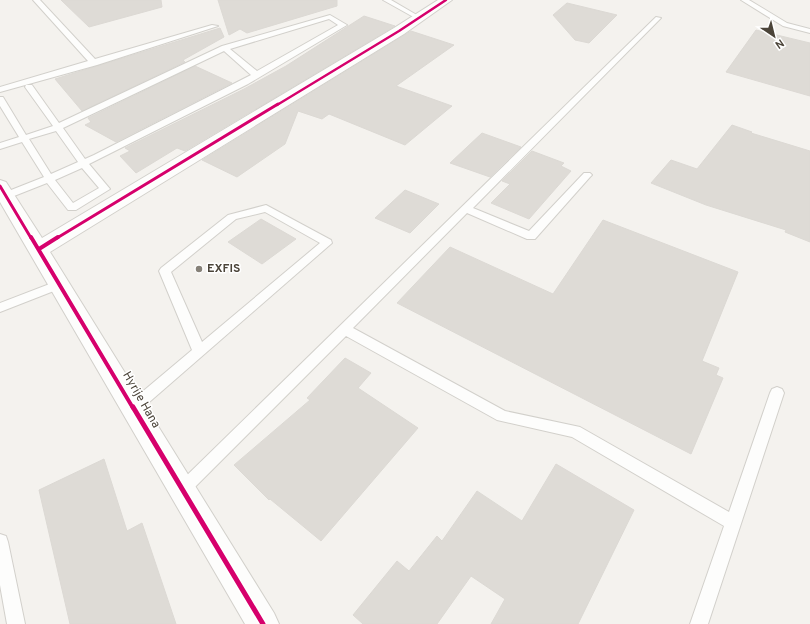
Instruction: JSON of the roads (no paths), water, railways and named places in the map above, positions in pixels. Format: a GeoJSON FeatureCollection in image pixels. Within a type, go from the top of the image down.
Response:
{"type":"FeatureCollection","features":[{"type":"Feature","properties":{"kind":"street"},"geometry":{"type":"LineString","coordinates":[[39,249],[419,18],[446,0]]}},
{"type":"Feature","properties":{"kind":"street","name":"Hyrije Hana"},"geometry":{"type":"LineString","coordinates":[[3,191],[263,624]]}},
{"type":"Feature","properties":{"kind":"lane"},"geometry":{"type":"LineString","coordinates":[[36,0],[94,62]]}},
{"type":"Feature","properties":{"kind":"lane"},"geometry":{"type":"LineString","coordinates":[[386,0],[419,18]]}},
{"type":"Feature","properties":{"kind":"lane"},"geometry":{"type":"LineString","coordinates":[[744,0],[785,25],[810,31]]}},
{"type":"Feature","properties":{"kind":"lane"},"geometry":{"type":"LineString","coordinates":[[0,146],[59,127],[225,48],[330,17],[343,25],[256,75],[84,164],[50,180],[3,191]]}},
{"type":"Feature","properties":{"kind":"lane"},"geometry":{"type":"LineString","coordinates":[[182,490],[658,18]]}},
{"type":"Feature","properties":{"kind":"lane"},"geometry":{"type":"LineString","coordinates":[[0,90],[214,26]]}},
{"type":"Feature","properties":{"kind":"lane"},"geometry":{"type":"LineString","coordinates":[[225,48],[256,75]]}},
{"type":"Feature","properties":{"kind":"lane"},"geometry":{"type":"LineString","coordinates":[[0,98],[50,180],[72,208],[105,189],[84,164],[29,87]]}},
{"type":"Feature","properties":{"kind":"lane"},"geometry":{"type":"LineString","coordinates":[[466,209],[531,236],[587,175]]}},
{"type":"Feature","properties":{"kind":"lane"},"geometry":{"type":"LineString","coordinates":[[134,407],[328,243],[266,208],[232,217],[165,271],[199,351]]}},
{"type":"Feature","properties":{"kind":"lane"},"geometry":{"type":"LineString","coordinates":[[0,308],[60,284]]}},
{"type":"Feature","properties":{"kind":"lane"},"geometry":{"type":"LineString","coordinates":[[344,329],[502,416],[576,431],[733,523]]}},
{"type":"Feature","properties":{"kind":"lane"},"geometry":{"type":"LineString","coordinates":[[699,624],[777,393]]}},
{"type":"Feature","properties":{"kind":"lane"},"geometry":{"type":"LineString","coordinates":[[0,542],[16,624]]}},
{"type":"Feature","properties":{"kind":"place","name":"EXFIS"},"geometry":{"type":"Point","coordinates":[199,269]}}]}
